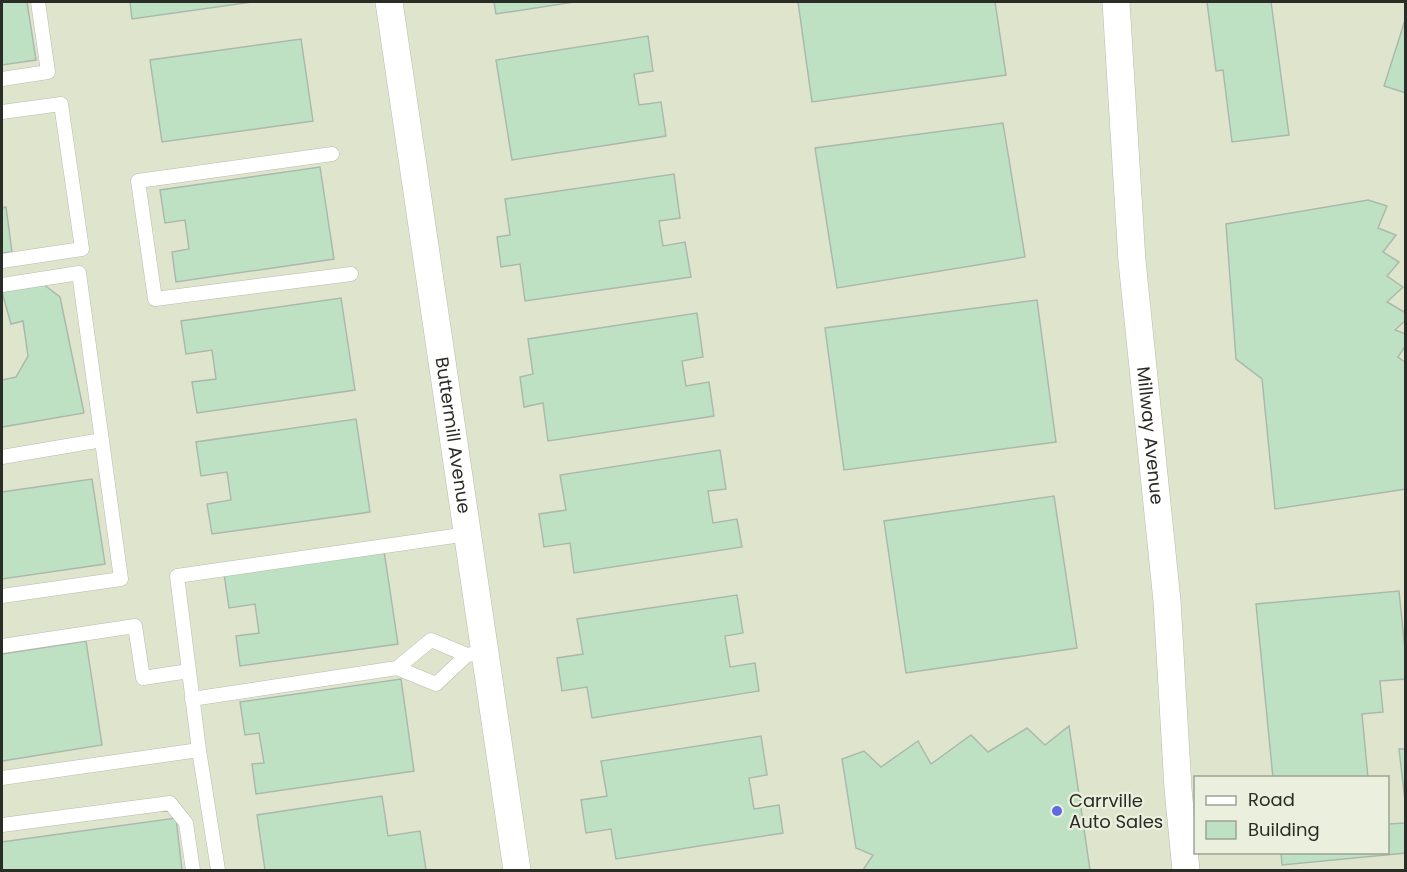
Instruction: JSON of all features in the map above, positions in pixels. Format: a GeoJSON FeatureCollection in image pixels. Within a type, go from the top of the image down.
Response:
{"type":"FeatureCollection","features":[{"type":"Feature","properties":{"kind":"street","name":"Buttermill Avenue"},"geometry":{"type":"LineString","coordinates":[[389,2],[468,534],[476,654],[517,870]]}},
{"type":"Feature","properties":{"kind":"street","name":"Millway Avenue"},"geometry":{"type":"LineString","coordinates":[[1116,2],[1132,261],[1167,601],[1186,870]]}},
{"type":"Feature","properties":{"kind":"lane"},"geometry":{"type":"LineString","coordinates":[[2,79],[48,72],[38,2]]}},
{"type":"Feature","properties":{"kind":"lane"},"geometry":{"type":"LineString","coordinates":[[2,112],[61,104],[82,249],[2,261]]}},
{"type":"Feature","properties":{"kind":"lane"},"geometry":{"type":"LineString","coordinates":[[332,154],[138,181],[155,299],[351,274]]}},
{"type":"Feature","properties":{"kind":"lane"},"geometry":{"type":"LineString","coordinates":[[2,285],[79,273],[121,579],[2,596]]}},
{"type":"Feature","properties":{"kind":"lane"},"geometry":{"type":"LineString","coordinates":[[2,457],[102,440]]}},
{"type":"Feature","properties":{"kind":"lane"},"geometry":{"type":"LineString","coordinates":[[218,870],[192,699],[177,576],[468,534]]}},
{"type":"Feature","properties":{"kind":"lane"},"geometry":{"type":"LineString","coordinates":[[2,646],[135,626],[143,678],[189,672]]}},
{"type":"Feature","properties":{"kind":"lane"},"geometry":{"type":"LineString","coordinates":[[192,699],[397,668],[431,640],[476,654]]}},
{"type":"Feature","properties":{"kind":"lane"},"geometry":{"type":"LineString","coordinates":[[397,668],[436,684],[476,654]]}},
{"type":"Feature","properties":{"kind":"lane"},"geometry":{"type":"LineString","coordinates":[[2,778],[200,750]]}},
{"type":"Feature","properties":{"kind":"lane"},"geometry":{"type":"LineString","coordinates":[[2,825],[170,803],[186,823],[193,870]]}},
{"type":"Feature","properties":{"kind":"shaded area"},"geometry":{"type":"Polygon","coordinates":[[[2,2],[1405,2],[1405,870],[2,870],[2,2]]]}},
{"type":"Feature","properties":{"kind":"building"},"geometry":{"type":"Polygon","coordinates":[[[2,2],[27,2],[36,60],[2,65],[2,2]]]}},
{"type":"Feature","properties":{"kind":"building"},"geometry":{"type":"Polygon","coordinates":[[[130,2],[252,2],[132,19],[130,2]]]}},
{"type":"Feature","properties":{"kind":"building"},"geometry":{"type":"Polygon","coordinates":[[[494,2],[574,2],[496,14],[494,2]]]}},
{"type":"Feature","properties":{"kind":"building"},"geometry":{"type":"Polygon","coordinates":[[[798,2],[995,2],[1006,75],[812,102],[798,2]]]}},
{"type":"Feature","properties":{"kind":"building"},"geometry":{"type":"Polygon","coordinates":[[[1207,2],[1271,2],[1289,135],[1232,142],[1223,70],[1216,71],[1207,2]]]}},
{"type":"Feature","properties":{"kind":"building"},"geometry":{"type":"Polygon","coordinates":[[[1406,17],[1406,93],[1384,86],[1406,17]]]}},
{"type":"Feature","properties":{"kind":"building"},"geometry":{"type":"Polygon","coordinates":[[[648,36],[653,71],[634,74],[639,105],[661,102],[666,136],[512,160],[496,60],[648,36]]]}},
{"type":"Feature","properties":{"kind":"building"},"geometry":{"type":"Polygon","coordinates":[[[301,39],[313,121],[162,142],[150,60],[301,39]]]}},
{"type":"Feature","properties":{"kind":"building"},"geometry":{"type":"Polygon","coordinates":[[[1003,123],[1025,257],[837,288],[815,148],[1003,123]]]}},
{"type":"Feature","properties":{"kind":"building"},"geometry":{"type":"Polygon","coordinates":[[[320,167],[334,259],[176,282],[172,252],[189,249],[185,220],[165,223],[160,190],[320,167]]]}},
{"type":"Feature","properties":{"kind":"building"},"geometry":{"type":"Polygon","coordinates":[[[674,174],[680,218],[659,221],[663,246],[685,242],[691,277],[525,301],[520,264],[501,267],[497,237],[510,235],[505,199],[674,174]]]}},
{"type":"Feature","properties":{"kind":"building"},"geometry":{"type":"Polygon","coordinates":[[[1368,200],[1387,206],[1378,228],[1396,235],[1383,252],[1399,262],[1387,276],[1403,287],[1387,302],[1406,313],[1406,320],[1395,330],[1406,334],[1406,345],[1398,357],[1406,363],[1406,489],[1275,509],[1262,379],[1236,359],[1226,224],[1368,200]]]}},
{"type":"Feature","properties":{"kind":"building"},"geometry":{"type":"Polygon","coordinates":[[[6,207],[12,252],[2,253],[2,208],[6,207]]]}},
{"type":"Feature","properties":{"kind":"building"},"geometry":{"type":"Polygon","coordinates":[[[43,284],[60,297],[84,413],[2,427],[2,380],[16,377],[28,356],[23,321],[11,324],[2,292],[43,284]]]}},
{"type":"Feature","properties":{"kind":"building"},"geometry":{"type":"Polygon","coordinates":[[[341,298],[355,390],[197,413],[192,382],[216,379],[212,350],[186,354],[181,321],[341,298]]]}},
{"type":"Feature","properties":{"kind":"building"},"geometry":{"type":"Polygon","coordinates":[[[1037,300],[1056,442],[844,470],[825,328],[1037,300]]]}},
{"type":"Feature","properties":{"kind":"building"},"geometry":{"type":"Polygon","coordinates":[[[697,313],[703,357],[682,361],[686,386],[709,382],[714,416],[548,441],[543,403],[524,407],[520,377],[533,374],[528,339],[697,313]]]}},
{"type":"Feature","properties":{"kind":"building"},"geometry":{"type":"Polygon","coordinates":[[[356,419],[370,512],[212,534],[207,504],[231,500],[227,472],[201,476],[196,442],[356,419]]]}},
{"type":"Feature","properties":{"kind":"building"},"geometry":{"type":"Polygon","coordinates":[[[720,450],[726,489],[708,491],[713,523],[737,519],[742,547],[574,573],[570,543],[544,547],[539,514],[566,510],[560,475],[720,450]]]}},
{"type":"Feature","properties":{"kind":"building"},"geometry":{"type":"Polygon","coordinates":[[[92,479],[105,564],[2,579],[2,492],[92,479]]]}},
{"type":"Feature","properties":{"kind":"building"},"geometry":{"type":"Polygon","coordinates":[[[1054,496],[1077,648],[906,673],[884,521],[1054,496]]]}},
{"type":"Feature","properties":{"kind":"building"},"geometry":{"type":"Polygon","coordinates":[[[384,551],[398,644],[240,666],[236,636],[259,633],[255,604],[229,608],[224,574],[384,551]]]}},
{"type":"Feature","properties":{"kind":"building"},"geometry":{"type":"Polygon","coordinates":[[[1399,591],[1406,679],[1380,681],[1383,712],[1362,714],[1368,776],[1273,776],[1256,604],[1399,591]]]}},
{"type":"Feature","properties":{"kind":"building"},"geometry":{"type":"Polygon","coordinates":[[[737,595],[743,633],[725,636],[730,667],[755,663],[759,691],[592,718],[587,687],[562,691],[557,658],[583,654],[577,619],[737,595]]]}},
{"type":"Feature","properties":{"kind":"building"},"geometry":{"type":"Polygon","coordinates":[[[86,641],[102,745],[2,761],[2,654],[86,641]]]}},
{"type":"Feature","properties":{"kind":"building"},"geometry":{"type":"Polygon","coordinates":[[[401,679],[414,771],[256,794],[252,764],[264,763],[259,733],[245,735],[240,702],[401,679]]]}},
{"type":"Feature","properties":{"kind":"building"},"geometry":{"type":"Polygon","coordinates":[[[1069,726],[1090,870],[863,870],[873,855],[856,848],[842,759],[864,751],[881,767],[918,741],[931,764],[971,735],[988,752],[1027,728],[1045,745],[1069,726]]]}},
{"type":"Feature","properties":{"kind":"building"},"geometry":{"type":"Polygon","coordinates":[[[761,736],[767,775],[749,778],[754,809],[779,805],[783,833],[616,859],[611,829],[586,833],[581,800],[607,796],[601,761],[761,736]]]}},
{"type":"Feature","properties":{"kind":"building"},"geometry":{"type":"Polygon","coordinates":[[[1399,749],[1406,749],[1406,809],[1399,749]]]}},
{"type":"Feature","properties":{"kind":"building"},"geometry":{"type":"Polygon","coordinates":[[[382,796],[388,836],[420,831],[426,870],[265,870],[257,815],[382,796]]]}},
{"type":"Feature","properties":{"kind":"building"},"geometry":{"type":"Polygon","coordinates":[[[176,818],[182,870],[2,870],[2,842],[176,818]]]}},
{"type":"Feature","properties":{"kind":"building"},"geometry":{"type":"Polygon","coordinates":[[[1406,823],[1406,853],[1282,865],[1281,854],[1389,854],[1389,824],[1406,823]]]}},
{"type":"Feature","properties":{"kind":"place","name":"Carrville Auto Sales"},"geometry":{"type":"Point","coordinates":[1057,811]}}]}
